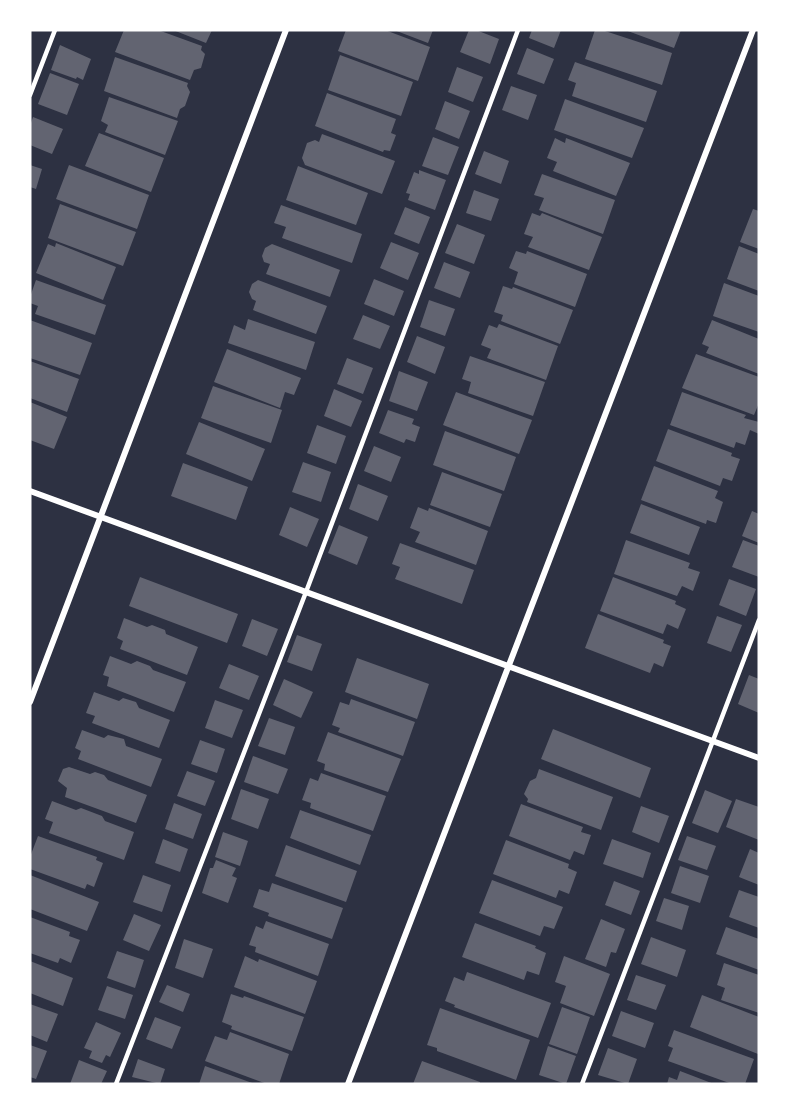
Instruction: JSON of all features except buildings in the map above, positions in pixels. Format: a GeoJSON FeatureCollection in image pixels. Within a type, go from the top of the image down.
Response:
{"type":"FeatureCollection","features":[{"type":"Feature","properties":{"kind":"street"},"geometry":{"type":"LineString","coordinates":[[30,702],[286,30]]}},
{"type":"Feature","properties":{"kind":"street"},"geometry":{"type":"LineString","coordinates":[[348,1084],[753,30]]}},
{"type":"Feature","properties":{"kind":"street"},"geometry":{"type":"LineString","coordinates":[[30,491],[759,758]]}},
{"type":"Feature","properties":{"kind":"lane"},"geometry":{"type":"LineString","coordinates":[[30,95],[55,30]]}},
{"type":"Feature","properties":{"kind":"lane"},"geometry":{"type":"LineString","coordinates":[[116,1084],[306,592],[518,30]]}},
{"type":"Feature","properties":{"kind":"lane"},"geometry":{"type":"LineString","coordinates":[[582,1084],[759,620]]}}]}
